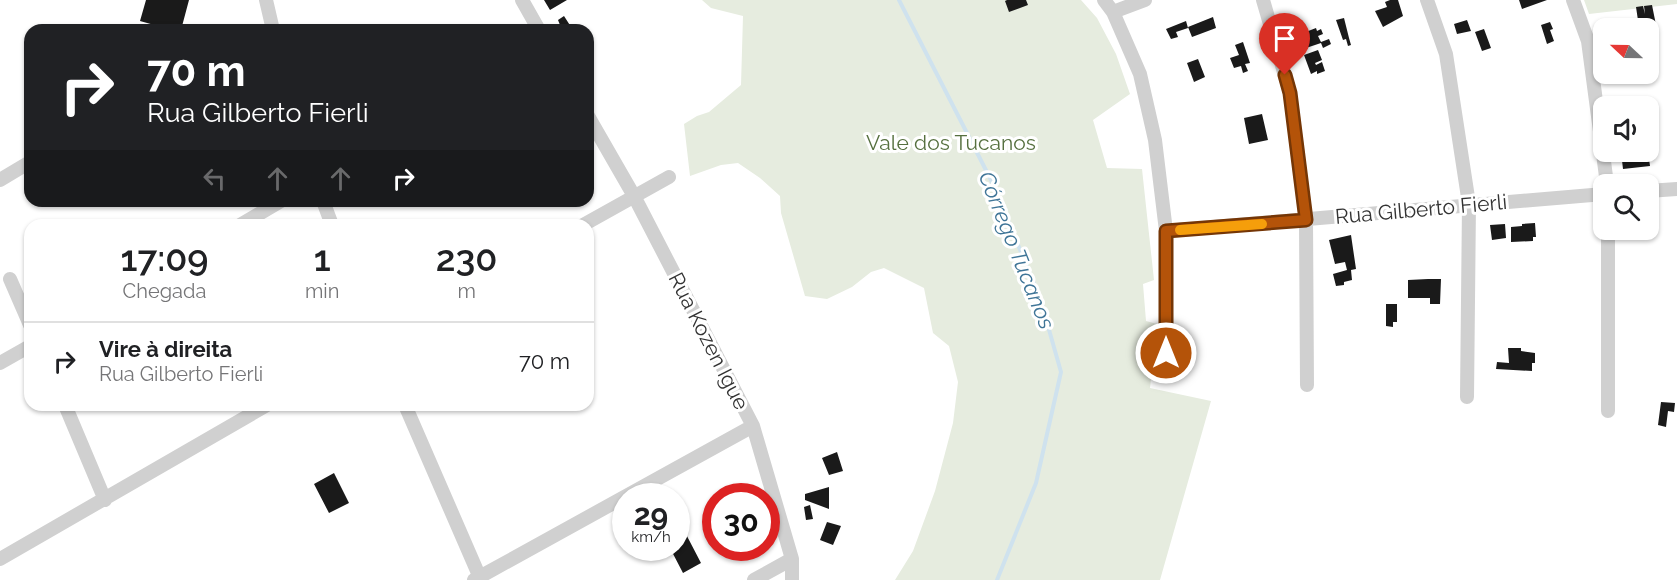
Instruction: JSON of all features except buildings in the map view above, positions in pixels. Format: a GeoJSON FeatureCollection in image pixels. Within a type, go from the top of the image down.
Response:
{"type":"FeatureCollection","features":[{"type":"Feature","properties":{"kind":"street"},"geometry":{"type":"LineString","coordinates":[[266,0],[272,24]]}},
{"type":"Feature","properties":{"kind":"street"},"geometry":{"type":"LineString","coordinates":[[522,0],[536,24]]}},
{"type":"Feature","properties":{"kind":"street"},"geometry":{"type":"LineString","coordinates":[[1104,0],[1113,12],[1140,74],[1155,140],[1166,231],[1166,353]]}},
{"type":"Feature","properties":{"kind":"street"},"geometry":{"type":"LineString","coordinates":[[1113,12],[1145,0]]}},
{"type":"Feature","properties":{"kind":"street"},"geometry":{"type":"LineString","coordinates":[[1263,0],[1290,93],[1306,220],[1307,385]]}},
{"type":"Feature","properties":{"kind":"street"},"geometry":{"type":"LineString","coordinates":[[1427,0],[1446,54],[1469,204],[1467,397]]}},
{"type":"Feature","properties":{"kind":"street"},"geometry":{"type":"LineString","coordinates":[[1573,0],[1588,41],[1606,174]]}},
{"type":"Feature","properties":{"kind":"street","name":"Rua Kozen Igue"},"geometry":{"type":"LineString","coordinates":[[594,126],[634,196],[753,426],[792,559],[792,580]]}},
{"type":"Feature","properties":{"kind":"street"},"geometry":{"type":"LineString","coordinates":[[0,180],[24,166]]}},
{"type":"Feature","properties":{"kind":"street"},"geometry":{"type":"LineString","coordinates":[[594,219],[669,177]]}},
{"type":"Feature","properties":{"kind":"street"},"geometry":{"type":"LineString","coordinates":[[1659,190],[1677,189]]}},
{"type":"Feature","properties":{"kind":"street","name":"Rua Gilberto Fierli"},"geometry":{"type":"LineString","coordinates":[[1166,231],[1593,195]]}},
{"type":"Feature","properties":{"kind":"street"},"geometry":{"type":"LineString","coordinates":[[250,219],[271,207]]}},
{"type":"Feature","properties":{"kind":"street"},"geometry":{"type":"LineString","coordinates":[[1608,240],[1608,411]]}},
{"type":"Feature","properties":{"kind":"street"},"geometry":{"type":"LineString","coordinates":[[10,279],[24,311]]}},
{"type":"Feature","properties":{"kind":"street"},"geometry":{"type":"LineString","coordinates":[[0,363],[24,349]]}},
{"type":"Feature","properties":{"kind":"street"},"geometry":{"type":"LineString","coordinates":[[67,411],[105,500]]}},
{"type":"Feature","properties":{"kind":"street"},"geometry":{"type":"LineString","coordinates":[[0,559],[257,411]]}},
{"type":"Feature","properties":{"kind":"street"},"geometry":{"type":"LineString","coordinates":[[408,411],[478,579],[753,426]]}},
{"type":"Feature","properties":{"kind":"street"},"geometry":{"type":"LineString","coordinates":[[754,580],[792,559]]}},
{"type":"Feature","properties":{"kind":"green space","name":"Vale dos Tucanos"},"geometry":{"type":"Polygon","coordinates":[[[702,0],[1081,0],[1097,18],[1116,54],[1130,94],[1093,120],[1107,168],[1142,169],[1154,280],[1143,284],[1146,321],[1157,324],[1150,388],[1211,401],[1160,580],[895,580],[913,551],[935,491],[953,423],[958,382],[949,346],[933,333],[924,288],[884,268],[871,272],[852,287],[827,299],[805,296],[781,213],[780,196],[738,163],[721,165],[690,176],[684,124],[709,112],[741,85],[743,16],[711,8],[702,0]]]}},
{"type":"Feature","properties":{"kind":"green space"},"geometry":{"type":"Polygon","coordinates":[[[1584,0],[1677,0],[1677,4],[1589,14],[1584,0]]]}},
{"type":"Feature","properties":{"kind":"waterway","name":"Córrego Tucanos"},"geometry":{"type":"LineString","coordinates":[[899,0],[992,182],[1040,298],[1061,372],[1036,483],[997,580]]}},
{"type":"Feature","properties":{"kind":"slow traffic"},"geometry":{"type":"LineString","coordinates":[[1180,230],[1262,224]]}},
{"type":"Feature","properties":{"kind":"route"},"geometry":{"type":"LineString","coordinates":[[1166,353],[1166,231],[1306,220],[1290,93],[1285,75]]}}]}
